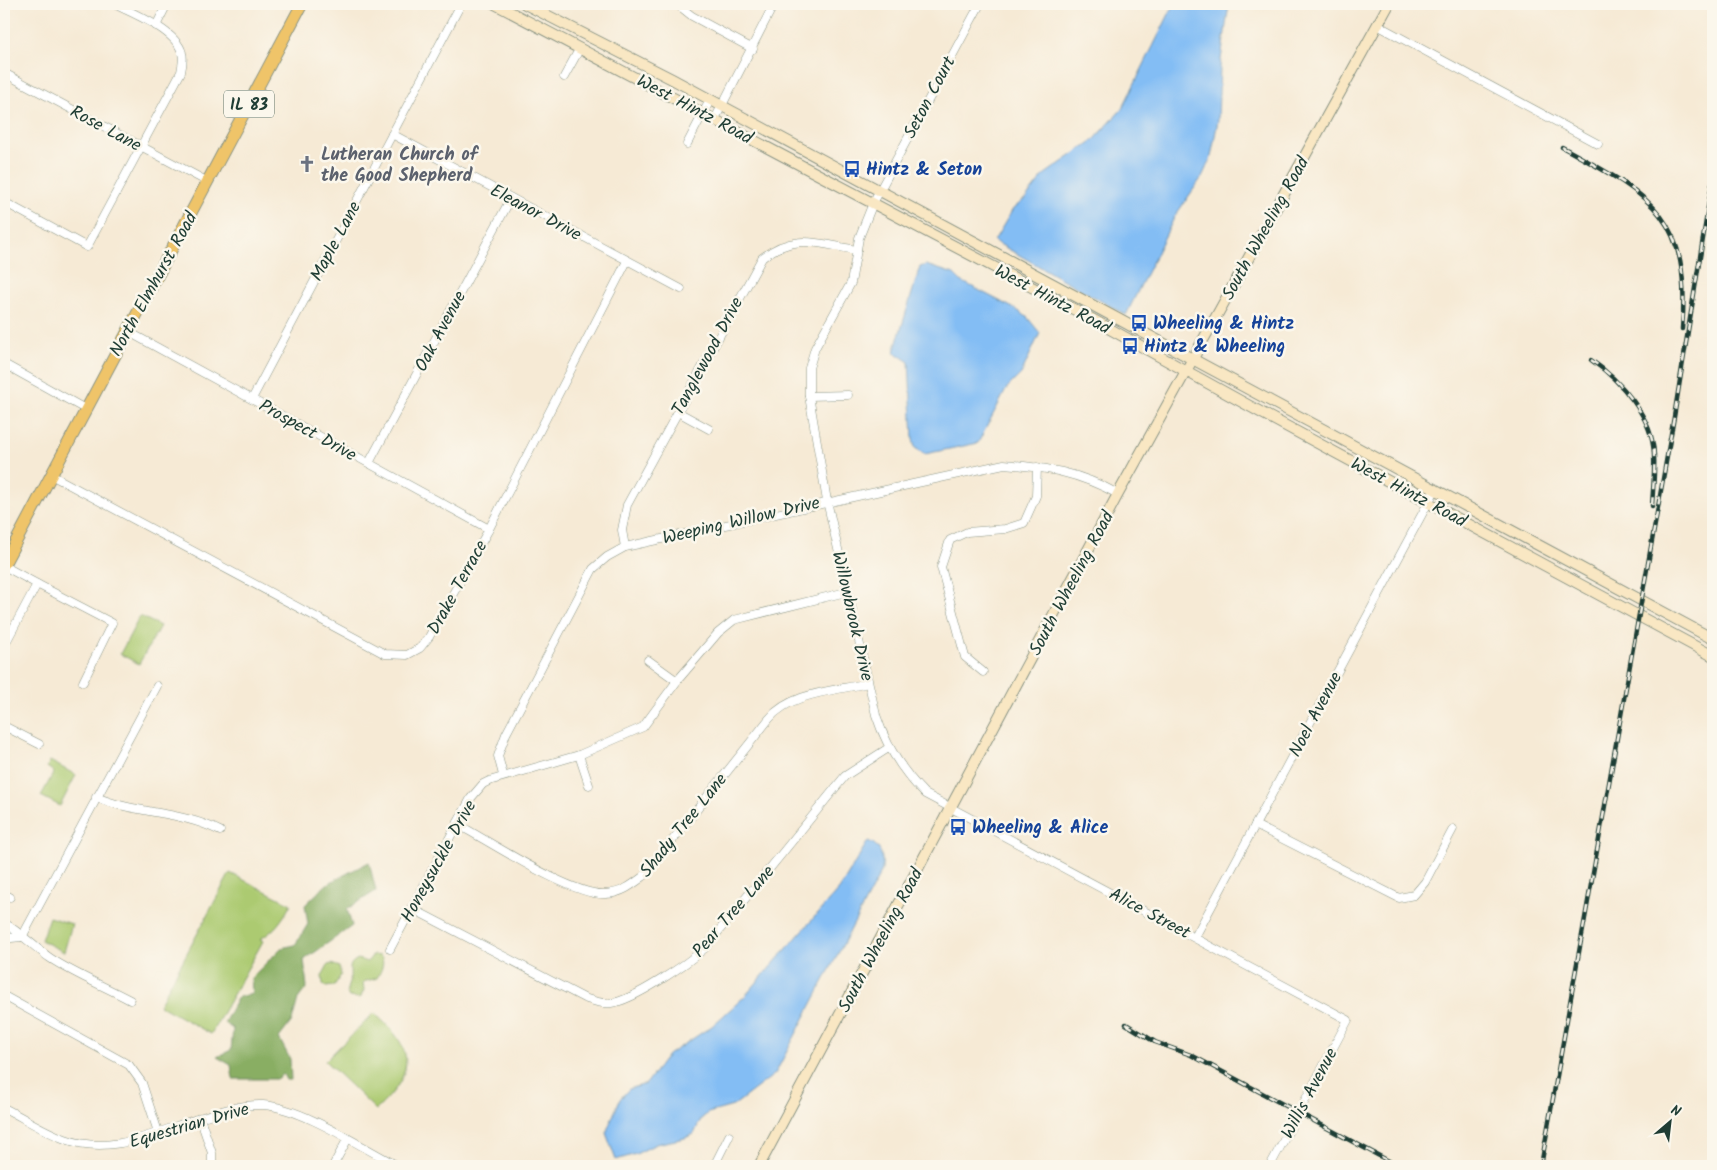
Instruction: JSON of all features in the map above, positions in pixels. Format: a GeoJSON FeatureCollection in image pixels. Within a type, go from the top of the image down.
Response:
{"type":"FeatureCollection","features":[{"type":"Feature","properties":{"kind":"main road","name":"North Elmhurst Road"},"geometry":{"type":"LineString","coordinates":[[4,565],[85,409],[302,4]]}},
{"type":"Feature","properties":{"kind":"main road","name":"West Hintz Road"},"geometry":{"type":"LineString","coordinates":[[495,4],[873,203],[1713,656]]}},
{"type":"Feature","properties":{"kind":"main road","name":"West Hintz Road"},"geometry":{"type":"LineString","coordinates":[[525,4],[722,106],[1713,639]]}},
{"type":"Feature","properties":{"kind":"main road","name":"South Wheeling Road"},"geometry":{"type":"LineString","coordinates":[[760,1166],[1118,494],[1389,4]]}},
{"type":"Feature","properties":{"kind":"street"},"geometry":{"type":"LineString","coordinates":[[4,202],[87,247],[181,72],[182,53],[171,36],[114,4]]}},
{"type":"Feature","properties":{"kind":"street"},"geometry":{"type":"LineString","coordinates":[[156,26],[168,4]]}},
{"type":"Feature","properties":{"kind":"street","name":"Maple Lane"},"geometry":{"type":"LineString","coordinates":[[252,399],[461,4]]}},
{"type":"Feature","properties":{"kind":"street"},"geometry":{"type":"LineString","coordinates":[[677,4],[692,16],[753,49]]}},
{"type":"Feature","properties":{"kind":"street"},"geometry":{"type":"LineString","coordinates":[[715,119],[753,49],[774,4]]}},
{"type":"Feature","properties":{"kind":"street","name":"Seton Court"},"geometry":{"type":"LineString","coordinates":[[880,191],[980,4]]}},
{"type":"Feature","properties":{"kind":"street"},"geometry":{"type":"LineString","coordinates":[[1377,25],[1598,144]]}},
{"type":"Feature","properties":{"kind":"street"},"geometry":{"type":"LineString","coordinates":[[564,77],[580,48]]}},
{"type":"Feature","properties":{"kind":"street","name":"Rose Lane"},"geometry":{"type":"LineString","coordinates":[[4,73],[208,182]]}},
{"type":"Feature","properties":{"kind":"street"},"geometry":{"type":"LineString","coordinates":[[687,144],[710,100]]}},
{"type":"Feature","properties":{"kind":"street","name":"Eleanor Drive"},"geometry":{"type":"LineString","coordinates":[[392,134],[681,289]]}},
{"type":"Feature","properties":{"kind":"street","name":"Willowbrook Drive"},"geometry":{"type":"LineString","coordinates":[[880,191],[873,203],[856,250],[851,283],[813,355],[809,368],[809,396],[826,501],[879,726],[906,775],[925,794],[951,809]]}},
{"type":"Feature","properties":{"kind":"street","name":"Oak Avenue"},"geometry":{"type":"LineString","coordinates":[[369,463],[511,198]]}},
{"type":"Feature","properties":{"kind":"street","name":"Tanglewood Drive"},"geometry":{"type":"LineString","coordinates":[[625,547],[622,530],[624,513],[762,258],[780,246],[797,241],[856,250]]}},
{"type":"Feature","properties":{"kind":"street","name":"Drake Terrace"},"geometry":{"type":"LineString","coordinates":[[52,475],[392,656],[407,655],[426,643],[489,529],[628,261]]}},
{"type":"Feature","properties":{"kind":"street","name":"Prospect Drive"},"geometry":{"type":"LineString","coordinates":[[127,331],[489,529]]}},
{"type":"Feature","properties":{"kind":"street"},"geometry":{"type":"LineString","coordinates":[[4,364],[85,409]]}},
{"type":"Feature","properties":{"kind":"street"},"geometry":{"type":"LineString","coordinates":[[809,396],[848,395]]}},
{"type":"Feature","properties":{"kind":"street"},"geometry":{"type":"LineString","coordinates":[[678,412],[708,429]]}},
{"type":"Feature","properties":{"kind":"street","name":"Weeping Willow Drive"},"geometry":{"type":"LineString","coordinates":[[504,775],[498,756],[506,734],[588,577],[593,569],[607,557],[625,547],[826,501],[1004,464],[1061,470],[1097,482],[1118,494]]}},
{"type":"Feature","properties":{"kind":"street"},"geometry":{"type":"LineString","coordinates":[[982,672],[965,657],[941,567],[950,540],[968,532],[1005,529],[1024,522],[1036,496],[1037,467]]}},
{"type":"Feature","properties":{"kind":"street","name":"Noel Avenue"},"geometry":{"type":"LineString","coordinates":[[1195,937],[1435,490]]}},
{"type":"Feature","properties":{"kind":"street"},"geometry":{"type":"LineString","coordinates":[[4,565],[112,623],[83,682]]}},
{"type":"Feature","properties":{"kind":"street"},"geometry":{"type":"LineString","coordinates":[[4,646],[37,584]]}},
{"type":"Feature","properties":{"kind":"street","name":"Honeysuckle Drive"},"geometry":{"type":"LineString","coordinates":[[390,949],[457,824],[476,791],[483,784],[504,775],[579,755],[643,727],[677,681],[718,633],[734,620],[846,592]]}},
{"type":"Feature","properties":{"kind":"street"},"geometry":{"type":"LineString","coordinates":[[648,660],[677,681]]}},
{"type":"Feature","properties":{"kind":"street","name":"Shady Tree Lane"},"geometry":{"type":"LineString","coordinates":[[457,824],[571,887],[596,894],[615,893],[627,888],[644,876],[769,719],[780,708],[794,700],[868,683]]}},
{"type":"Feature","properties":{"kind":"street"},"geometry":{"type":"LineString","coordinates":[[22,937],[157,686]]}},
{"type":"Feature","properties":{"kind":"street"},"geometry":{"type":"LineString","coordinates":[[4,726],[39,744]]}},
{"type":"Feature","properties":{"kind":"street","name":"Pear Tree Lane"},"geometry":{"type":"LineString","coordinates":[[411,908],[584,998],[603,1003],[621,1000],[650,985],[700,953],[846,776],[890,747]]}},
{"type":"Feature","properties":{"kind":"street"},"geometry":{"type":"LineString","coordinates":[[579,755],[589,785]]}},
{"type":"Feature","properties":{"kind":"street"},"geometry":{"type":"LineString","coordinates":[[96,797],[120,806],[191,818],[220,830]]}},
{"type":"Feature","properties":{"kind":"street","name":"Alice Street"},"geometry":{"type":"LineString","coordinates":[[951,809],[1348,1020]]}},
{"type":"Feature","properties":{"kind":"street"},"geometry":{"type":"LineString","coordinates":[[1255,825],[1400,898],[1414,895],[1425,882],[1454,829]]}},
{"type":"Feature","properties":{"kind":"street"},"geometry":{"type":"LineString","coordinates":[[4,923],[16,929],[22,937],[52,959],[130,1000]]}},
{"type":"Feature","properties":{"kind":"street"},"geometry":{"type":"LineString","coordinates":[[4,934],[11,938],[22,937]]}},
{"type":"Feature","properties":{"kind":"street"},"geometry":{"type":"LineString","coordinates":[[4,996],[129,1065],[142,1083],[158,1132]]}},
{"type":"Feature","properties":{"kind":"street","name":"Willis Avenue"},"geometry":{"type":"LineString","coordinates":[[1270,1166],[1348,1020]]}},
{"type":"Feature","properties":{"kind":"street","name":"Equestrian Drive"},"geometry":{"type":"LineString","coordinates":[[4,1108],[54,1135],[80,1144],[115,1145],[240,1106],[274,1106],[303,1116],[398,1166]]}},
{"type":"Feature","properties":{"kind":"street"},"geometry":{"type":"LineString","coordinates":[[200,1118],[212,1153],[212,1166]]}},
{"type":"Feature","properties":{"kind":"street"},"geometry":{"type":"LineString","coordinates":[[714,1166],[729,1136]]}},
{"type":"Feature","properties":{"kind":"street"},"geometry":{"type":"LineString","coordinates":[[333,1166],[348,1140]]}},
{"type":"Feature","properties":{"kind":"green space"},"geometry":{"type":"Polygon","coordinates":[[[140,616],[160,626],[139,664],[120,654],[140,616]]]}},
{"type":"Feature","properties":{"kind":"green space"},"geometry":{"type":"Polygon","coordinates":[[[50,761],[76,775],[60,806],[41,796],[54,772],[47,767],[50,761]]]}},
{"type":"Feature","properties":{"kind":"green space"},"geometry":{"type":"Polygon","coordinates":[[[369,862],[376,891],[347,909],[352,926],[304,960],[307,987],[298,999],[292,1021],[279,1038],[290,1059],[291,1080],[286,1080],[283,1074],[276,1079],[233,1079],[231,1065],[217,1057],[231,1050],[233,1029],[224,1023],[238,997],[252,994],[251,978],[281,948],[295,945],[308,924],[305,905],[327,884],[369,862]]]}},
{"type":"Feature","properties":{"kind":"green space"},"geometry":{"type":"Polygon","coordinates":[[[230,873],[291,904],[278,924],[260,939],[263,941],[211,1034],[159,1005],[230,873]]]}},
{"type":"Feature","properties":{"kind":"green space"},"geometry":{"type":"Polygon","coordinates":[[[49,917],[72,924],[64,952],[41,940],[49,917]]]}},
{"type":"Feature","properties":{"kind":"green space"},"geometry":{"type":"Polygon","coordinates":[[[373,955],[380,956],[383,961],[377,978],[363,982],[364,990],[360,998],[349,997],[347,989],[351,965],[358,959],[367,962],[373,955]]]}},
{"type":"Feature","properties":{"kind":"green space"},"geometry":{"type":"Polygon","coordinates":[[[332,964],[339,967],[341,975],[334,986],[326,987],[323,984],[322,976],[328,965],[332,964]]]}},
{"type":"Feature","properties":{"kind":"green space"},"geometry":{"type":"Polygon","coordinates":[[[374,1013],[388,1026],[397,1038],[406,1060],[399,1084],[376,1110],[325,1061],[374,1013]]]}},
{"type":"Feature","properties":{"kind":"water"},"geometry":{"type":"Polygon","coordinates":[[[1174,4],[1229,4],[1220,67],[1218,120],[1211,157],[1202,177],[1175,216],[1126,315],[994,241],[1013,209],[1026,198],[1045,174],[1095,139],[1122,109],[1174,4]]]}},
{"type":"Feature","properties":{"kind":"water"},"geometry":{"type":"Polygon","coordinates":[[[926,265],[954,274],[961,281],[1017,310],[1027,317],[1040,333],[1021,374],[1007,388],[978,443],[925,454],[915,448],[913,439],[909,362],[894,352],[920,267],[926,265]]]}},
{"type":"Feature","properties":{"kind":"water"},"geometry":{"type":"Polygon","coordinates":[[[868,841],[873,843],[881,853],[882,870],[775,1074],[733,1106],[708,1113],[701,1119],[694,1134],[685,1138],[656,1144],[636,1154],[616,1160],[606,1133],[620,1099],[629,1089],[646,1084],[668,1055],[712,1026],[745,996],[840,888],[868,841]]]}},
{"type":"Feature","properties":{"kind":"railway"},"geometry":{"type":"LineString","coordinates":[[1562,147],[1620,180],[1642,196],[1659,214],[1672,235],[1680,260],[1683,291],[1682,329]]}},
{"type":"Feature","properties":{"kind":"railway"},"geometry":{"type":"LineString","coordinates":[[1541,1166],[1674,417],[1713,177]]}},
{"type":"Feature","properties":{"kind":"railway"},"geometry":{"type":"LineString","coordinates":[[1591,360],[1623,389],[1633,401],[1648,427],[1654,455],[1652,506]]}},
{"type":"Feature","properties":{"kind":"railway"},"geometry":{"type":"LineString","coordinates":[[1126,1024],[1155,1042],[1191,1055],[1398,1166]]}},
{"type":"Feature","properties":{"kind":"place","name":"Lutheran Church of the Good Shepherd"},"geometry":{"type":"Point","coordinates":[307,164]}},
{"type":"Feature","properties":{"kind":"place","name":"Hintz & Seton"},"geometry":{"type":"Point","coordinates":[852,169]}},
{"type":"Feature","properties":{"kind":"place","name":"Wheeling & Hintz"},"geometry":{"type":"Point","coordinates":[1139,323]}},
{"type":"Feature","properties":{"kind":"place","name":"Hintz & Wheeling"},"geometry":{"type":"Point","coordinates":[1130,346]}},
{"type":"Feature","properties":{"kind":"place","name":"Wheeling & Alice"},"geometry":{"type":"Point","coordinates":[958,827]}}]}
